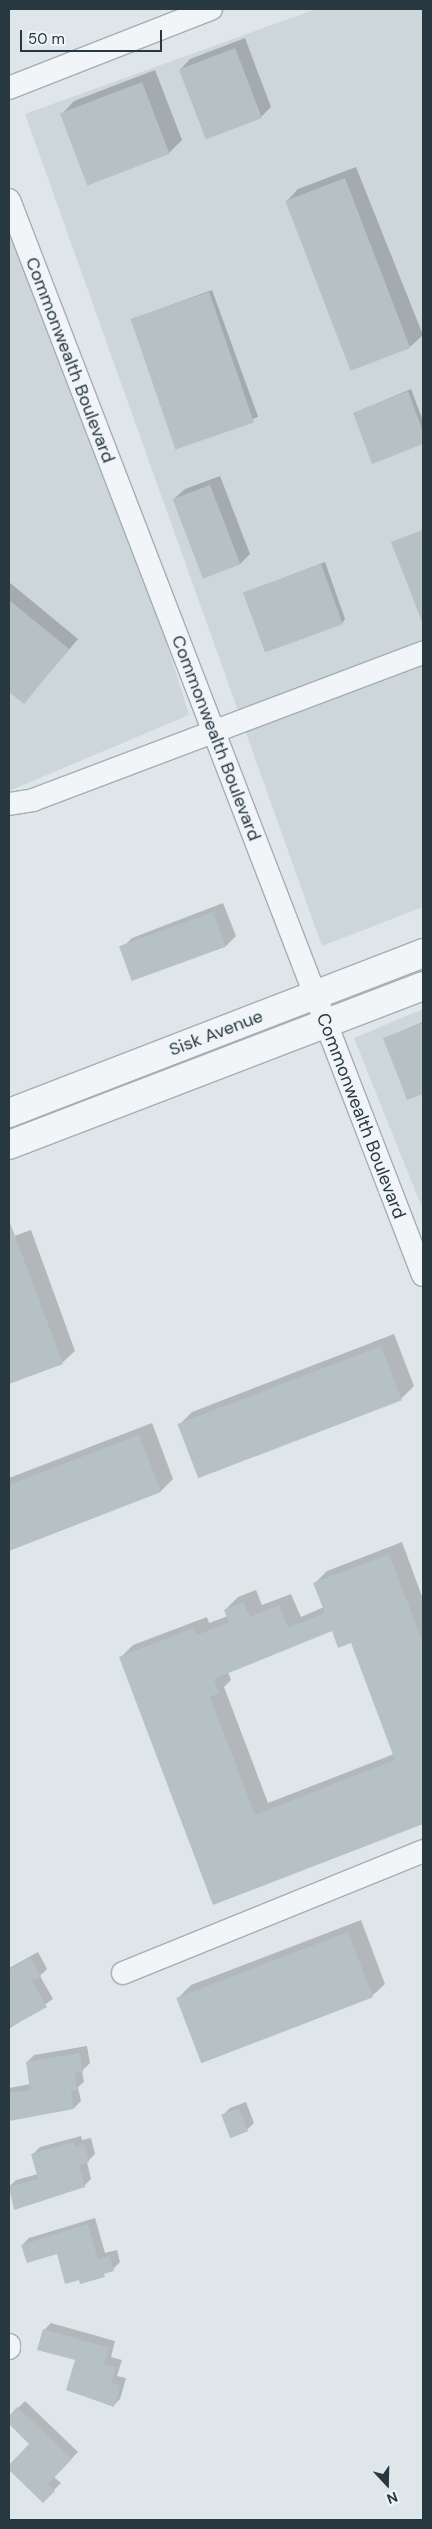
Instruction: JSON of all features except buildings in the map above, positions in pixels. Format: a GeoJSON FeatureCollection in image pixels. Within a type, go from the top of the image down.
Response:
{"type":"FeatureCollection","features":[{"type":"Feature","properties":{"kind":"street"},"geometry":{"type":"LineString","coordinates":[[9,88],[212,9]]}},
{"type":"Feature","properties":{"kind":"street","name":"Commonwealth Boulevard"},"geometry":{"type":"LineString","coordinates":[[9,200],[325,1025],[423,1275]]}},
{"type":"Feature","properties":{"kind":"street"},"geometry":{"type":"LineString","coordinates":[[9,804],[33,800],[423,653]]}},
{"type":"Feature","properties":{"kind":"street","name":"Sisk Avenue"},"geometry":{"type":"LineString","coordinates":[[9,1113],[423,953]]}},
{"type":"Feature","properties":{"kind":"street","name":"Sisk Avenue"},"geometry":{"type":"LineString","coordinates":[[9,1145],[423,986]]}},
{"type":"Feature","properties":{"kind":"street"},"geometry":{"type":"LineString","coordinates":[[123,1973],[423,1851]]}},
{"type":"Feature","properties":{"kind":"shaded area"},"geometry":{"type":"Polygon","coordinates":[[[316,9],[423,9],[423,907],[322,946],[25,114],[316,9]]]}},
{"type":"Feature","properties":{"kind":"shaded area"},"geometry":{"type":"Polygon","coordinates":[[[9,204],[132,531],[189,715],[9,791],[9,204]]]}},
{"type":"Feature","properties":{"kind":"shaded area"},"geometry":{"type":"Polygon","coordinates":[[[423,1009],[423,1210],[354,1038],[423,1009]]]}}]}
